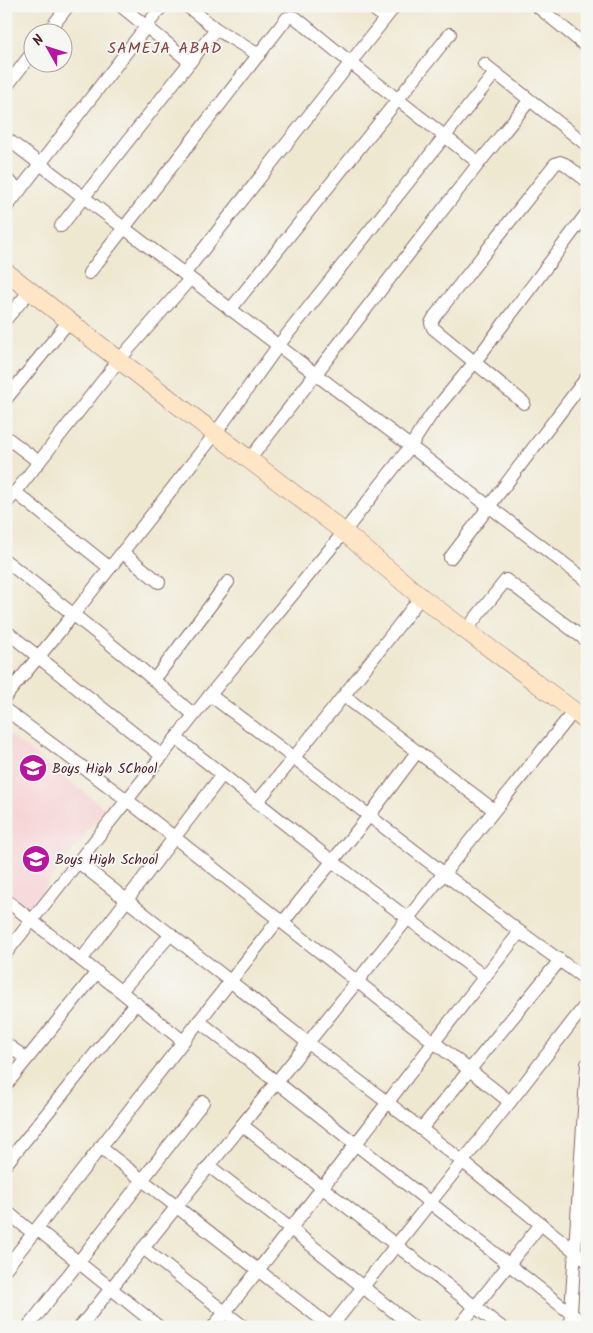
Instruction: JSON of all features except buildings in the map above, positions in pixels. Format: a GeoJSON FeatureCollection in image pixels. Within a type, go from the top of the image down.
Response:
{"type":"FeatureCollection","features":[{"type":"Feature","properties":{"kind":"street"},"geometry":{"type":"LineString","coordinates":[[56,22],[68,6]]}},
{"type":"Feature","properties":{"kind":"street"},"geometry":{"type":"LineString","coordinates":[[121,6],[190,62]]}},
{"type":"Feature","properties":{"kind":"street"},"geometry":{"type":"LineString","coordinates":[[6,208],[162,6]]}},
{"type":"Feature","properties":{"kind":"street"},"geometry":{"type":"LineString","coordinates":[[187,6],[216,29],[259,55]]}},
{"type":"Feature","properties":{"kind":"street"},"geometry":{"type":"LineString","coordinates":[[370,6],[385,18]]}},
{"type":"Feature","properties":{"kind":"street"},"geometry":{"type":"LineString","coordinates":[[6,504],[187,276],[394,6]]}},
{"type":"Feature","properties":{"kind":"street"},"geometry":{"type":"LineString","coordinates":[[537,6],[587,47]]}},
{"type":"Feature","properties":{"kind":"street"},"geometry":{"type":"LineString","coordinates":[[89,274],[287,18],[296,18],[479,162]]}},
{"type":"Feature","properties":{"kind":"street"},"geometry":{"type":"LineString","coordinates":[[61,226],[216,29]]}},
{"type":"Feature","properties":{"kind":"street"},"geometry":{"type":"LineString","coordinates":[[230,310],[450,34]]}},
{"type":"Feature","properties":{"kind":"street"},"geometry":{"type":"LineString","coordinates":[[484,64],[587,145]]}},
{"type":"Feature","properties":{"kind":"street"},"geometry":{"type":"LineString","coordinates":[[6,87],[22,66]]}},
{"type":"Feature","properties":{"kind":"street"},"geometry":{"type":"LineString","coordinates":[[6,696],[110,568],[215,434],[278,346],[496,73]]}},
{"type":"Feature","properties":{"kind":"street"},"geometry":{"type":"LineString","coordinates":[[249,460],[479,162],[529,101]]}},
{"type":"Feature","properties":{"kind":"street"},"geometry":{"type":"LineString","coordinates":[[6,138],[587,581]]}},
{"type":"Feature","properties":{"kind":"street"},"geometry":{"type":"LineString","coordinates":[[524,403],[433,328],[431,323],[555,164],[560,162],[565,164],[587,181]]}},
{"type":"Feature","properties":{"kind":"street"},"geometry":{"type":"LineString","coordinates":[[6,179],[20,190]]}},
{"type":"Feature","properties":{"kind":"street"},"geometry":{"type":"LineString","coordinates":[[6,953],[210,695],[344,532],[410,447],[431,414],[474,363],[587,213]]}},
{"type":"Feature","properties":{"kind":"street"},"geometry":{"type":"LineString","coordinates":[[6,272],[344,532],[421,597],[580,717],[494,810],[80,1327]]}},
{"type":"Feature","properties":{"kind":"street"},"geometry":{"type":"LineString","coordinates":[[6,319],[30,290]]}},
{"type":"Feature","properties":{"kind":"street"},"geometry":{"type":"LineString","coordinates":[[6,400],[69,321]]}},
{"type":"Feature","properties":{"kind":"street"},"geometry":{"type":"LineString","coordinates":[[450,558],[587,377]]}},
{"type":"Feature","properties":{"kind":"street"},"geometry":{"type":"LineString","coordinates":[[6,437],[39,462]]}},
{"type":"Feature","properties":{"kind":"street"},"geometry":{"type":"LineString","coordinates":[[15,492],[110,568]]}},
{"type":"Feature","properties":{"kind":"street"},"geometry":{"type":"LineString","coordinates":[[122,552],[159,582]]}},
{"type":"Feature","properties":{"kind":"street"},"geometry":{"type":"LineString","coordinates":[[6,561],[154,680],[194,715]]}},
{"type":"Feature","properties":{"kind":"street"},"geometry":{"type":"LineString","coordinates":[[466,630],[506,580],[587,641]]}},
{"type":"Feature","properties":{"kind":"street"},"geometry":{"type":"LineString","coordinates":[[154,680],[228,582]]}},
{"type":"Feature","properties":{"kind":"street"},"geometry":{"type":"LineString","coordinates":[[257,802],[344,696],[421,597]]}},
{"type":"Feature","properties":{"kind":"street"},"geometry":{"type":"LineString","coordinates":[[6,631],[162,756]]}},
{"type":"Feature","properties":{"kind":"street"},"geometry":{"type":"LineString","coordinates":[[210,695],[444,872],[520,932],[587,980]]}},
{"type":"Feature","properties":{"kind":"street"},"geometry":{"type":"LineString","coordinates":[[344,696],[494,810]]}},
{"type":"Feature","properties":{"kind":"street"},"geometry":{"type":"LineString","coordinates":[[6,710],[175,837],[510,1102]]}},
{"type":"Feature","properties":{"kind":"street"},"geometry":{"type":"LineString","coordinates":[[176,738],[332,861],[485,977]]}},
{"type":"Feature","properties":{"kind":"street"},"geometry":{"type":"LineString","coordinates":[[6,1268],[230,981],[369,816],[417,752]]}},
{"type":"Feature","properties":{"kind":"street"},"geometry":{"type":"LineString","coordinates":[[81,960],[222,775]]}},
{"type":"Feature","properties":{"kind":"street"},"geometry":{"type":"LineString","coordinates":[[78,862],[308,1043],[387,1102],[587,1261]]}},
{"type":"Feature","properties":{"kind":"street"},"geometry":{"type":"LineString","coordinates":[[6,900],[183,1041]]}},
{"type":"Feature","properties":{"kind":"street"},"geometry":{"type":"LineString","coordinates":[[213,1327],[520,932]]}},
{"type":"Feature","properties":{"kind":"street"},"geometry":{"type":"LineString","coordinates":[[121,992],[170,934]]}},
{"type":"Feature","properties":{"kind":"street"},"geometry":{"type":"LineString","coordinates":[[421,1129],[560,960]]}},
{"type":"Feature","properties":{"kind":"street"},"geometry":{"type":"LineString","coordinates":[[6,1085],[97,972]]}},
{"type":"Feature","properties":{"kind":"street"},"geometry":{"type":"LineString","coordinates":[[8,1159],[136,1003]]}},
{"type":"Feature","properties":{"kind":"street"},"geometry":{"type":"LineString","coordinates":[[100,1147],[331,1327],[587,1003]]}},
{"type":"Feature","properties":{"kind":"street"},"geometry":{"type":"LineString","coordinates":[[199,1021],[587,1326]]}},
{"type":"Feature","properties":{"kind":"street"},"geometry":{"type":"LineString","coordinates":[[6,1044],[27,1059]]}},
{"type":"Feature","properties":{"kind":"street"},"geometry":{"type":"LineString","coordinates":[[570,1327],[575,1252],[583,1192],[587,1064]]}},
{"type":"Feature","properties":{"kind":"street"},"geometry":{"type":"LineString","coordinates":[[28,1327],[141,1179],[203,1102]]}},
{"type":"Feature","properties":{"kind":"street"},"geometry":{"type":"LineString","coordinates":[[242,1125],[501,1327]]}},
{"type":"Feature","properties":{"kind":"street"},"geometry":{"type":"LineString","coordinates":[[209,1166],[413,1327]]}},
{"type":"Feature","properties":{"kind":"street"},"geometry":{"type":"LineString","coordinates":[[6,1211],[79,1262],[159,1327]]}},
{"type":"Feature","properties":{"kind":"street"},"geometry":{"type":"LineString","coordinates":[[459,1327],[541,1224]]}},
{"type":"Feature","properties":{"kind":"street"},"geometry":{"type":"LineString","coordinates":[[143,1248],[244,1327]]}},
{"type":"Feature","properties":{"kind":"shaded area","name":"Boys High School"},"geometry":{"type":"Polygon","coordinates":[[[6,733],[105,808],[20,920],[6,910],[6,733]]]}},
{"type":"Feature","properties":{"kind":"place","name":"Boys High SChool"},"geometry":{"type":"Point","coordinates":[33,768]}},
{"type":"Feature","properties":{"kind":"place","name":"Boys High School"},"geometry":{"type":"Point","coordinates":[36,859]}},
{"type":"Feature","properties":{"kind":"district","name":"SAMEJA ABAD"},"geometry":{"type":"Point","coordinates":[165,47]}}]}
